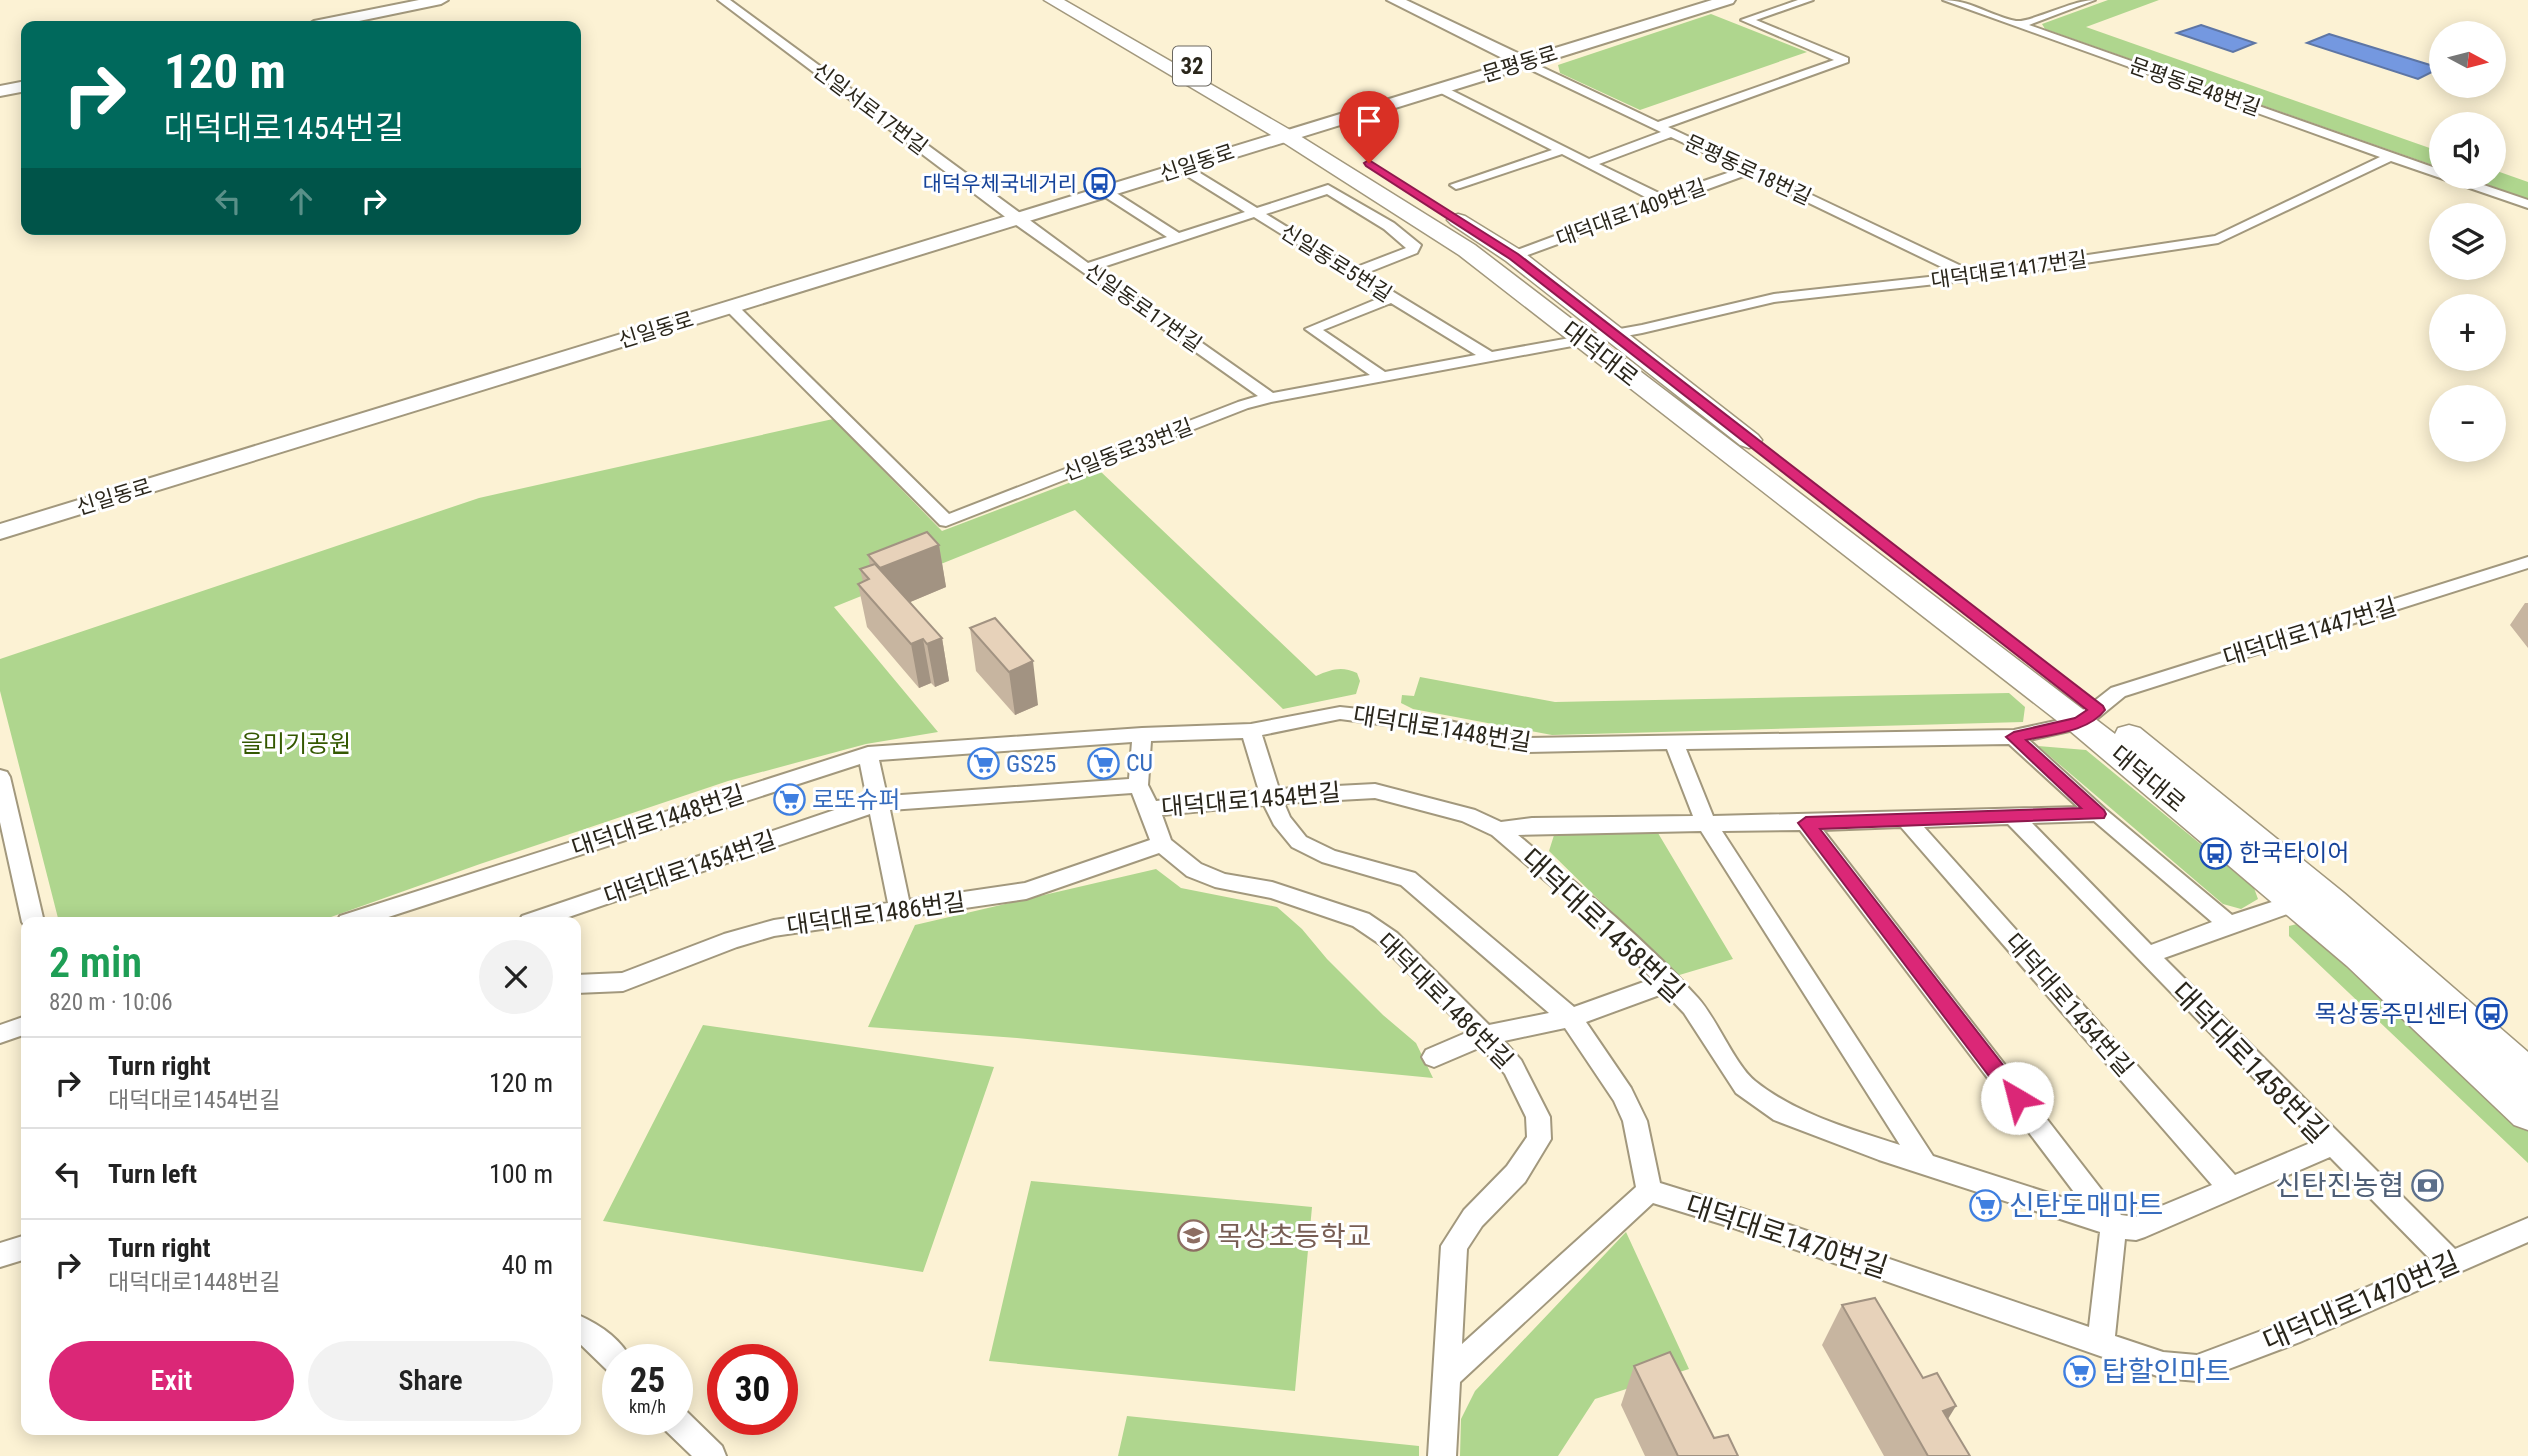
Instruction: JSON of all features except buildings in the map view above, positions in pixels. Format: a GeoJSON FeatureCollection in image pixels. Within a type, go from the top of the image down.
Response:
{"type":"FeatureCollection","features":[{"type":"Feature","properties":{"kind":"main road"},"geometry":{"type":"LineString","coordinates":[[338,21],[441,0]]}},
{"type":"Feature","properties":{"kind":"main road","name":"대덕대로"},"geometry":{"type":"LineString","coordinates":[[1052,0],[1298,131],[1514,257],[1939,585],[2295,902],[2360,956],[2528,1113]]}},
{"type":"Feature","properties":{"kind":"main road","name":"대덕대로"},"geometry":{"type":"LineString","coordinates":[[1074,0],[1250,98],[1467,250],[1580,340],[2297,871],[2440,994],[2528,1075]]}},
{"type":"Feature","properties":{"kind":"main road"},"geometry":{"type":"LineString","coordinates":[[1394,0],[1525,63]]}},
{"type":"Feature","properties":{"kind":"main road","name":"문평동로"},"geometry":{"type":"LineString","coordinates":[[1298,131],[1728,0]]}},
{"type":"Feature","properties":{"kind":"main road"},"geometry":{"type":"LineString","coordinates":[[0,91],[21,87]]}},
{"type":"Feature","properties":{"kind":"main road","name":"신일동로"},"geometry":{"type":"LineString","coordinates":[[0,532],[1298,131]]}},
{"type":"Feature","properties":{"kind":"street","name":"신일서로17번길"},"geometry":{"type":"LineString","coordinates":[[723,0],[1017,219]]}},
{"type":"Feature","properties":{"kind":"street"},"geometry":{"type":"LineString","coordinates":[[1656,127],[1844,60],[1746,20],[1808,0]]}},
{"type":"Feature","properties":{"kind":"street","name":"문평동로48번길"},"geometry":{"type":"LineString","coordinates":[[1948,0],[2429,170]]}},
{"type":"Feature","properties":{"kind":"street"},"geometry":{"type":"LineString","coordinates":[[2019,25],[2090,0]]}},
{"type":"Feature","properties":{"kind":"street","name":"문평동로18번길"},"geometry":{"type":"LineString","coordinates":[[1525,63],[1972,276]]}},
{"type":"Feature","properties":{"kind":"street"},"geometry":{"type":"LineString","coordinates":[[1441,89],[1662,200]]}},
{"type":"Feature","properties":{"kind":"street"},"geometry":{"type":"LineString","coordinates":[[1589,163],[1670,133]]}},
{"type":"Feature","properties":{"kind":"street"},"geometry":{"type":"LineString","coordinates":[[1456,185],[1563,150]]}},
{"type":"Feature","properties":{"kind":"street","name":"대덕대로1417번길"},"geometry":{"type":"LineString","coordinates":[[1612,333],[1774,298],[1972,276],[2218,239],[2391,156]]}},
{"type":"Feature","properties":{"kind":"street","name":"신일동로5번길"},"geometry":{"type":"LineString","coordinates":[[1183,168],[1489,357]]}},
{"type":"Feature","properties":{"kind":"street","name":"대덕대로1409번길"},"geometry":{"type":"LineString","coordinates":[[1514,257],[1749,170]]}},
{"type":"Feature","properties":{"kind":"street"},"geometry":{"type":"LineString","coordinates":[[1086,268],[1328,189],[1389,226],[1414,246],[1412,250],[1353,273]]}},
{"type":"Feature","properties":{"kind":"street"},"geometry":{"type":"LineString","coordinates":[[2484,189],[2528,204]]}},
{"type":"Feature","properties":{"kind":"street"},"geometry":{"type":"LineString","coordinates":[[1106,192],[1176,237]]}},
{"type":"Feature","properties":{"kind":"street","name":"신일동로17번길"},"geometry":{"type":"LineString","coordinates":[[1017,219],[1270,398]]}},
{"type":"Feature","properties":{"kind":"street"},"geometry":{"type":"LineString","coordinates":[[1381,376],[1312,329],[1391,298]]}},
{"type":"Feature","properties":{"kind":"street","name":"신일동로33번길"},"geometry":{"type":"LineString","coordinates":[[732,307],[946,520],[1243,405],[1612,333]]}},
{"type":"Feature","properties":{"kind":"street","name":"대덕대로1447번길"},"geometry":{"type":"LineString","coordinates":[[2088,716],[2118,692],[2528,562]]}},
{"type":"Feature","properties":{"kind":"street","name":"대덕대로1448번길"},"geometry":{"type":"LineString","coordinates":[[396,915],[868,754],[1142,735],[1251,731],[1340,713],[1426,723],[1528,745],[2014,737],[2088,716]]}},
{"type":"Feature","properties":{"kind":"street"},"geometry":{"type":"LineString","coordinates":[[1251,731],[1280,820],[1299,842],[1329,857],[1408,879],[1571,1018],[1623,1094],[1635,1121],[1648,1191],[1448,1375]]}},
{"type":"Feature","properties":{"kind":"street"},"geometry":{"type":"LineString","coordinates":[[1138,785],[1142,735]]}},
{"type":"Feature","properties":{"kind":"street"},"geometry":{"type":"LineString","coordinates":[[2014,737],[2098,814],[2229,923]]}},
{"type":"Feature","properties":{"kind":"street"},"geometry":{"type":"LineString","coordinates":[[1674,743],[1706,823],[1924,1162]]}},
{"type":"Feature","properties":{"kind":"street"},"geometry":{"type":"LineString","coordinates":[[868,754],[876,804],[900,910]]}},
{"type":"Feature","properties":{"kind":"street"},"geometry":{"type":"LineString","coordinates":[[0,777],[32,917]]}},
{"type":"Feature","properties":{"kind":"street","name":"대덕대로1454번길"},"geometry":{"type":"LineString","coordinates":[[545,917],[876,804],[1138,785],[1150,809],[1271,797],[1375,791],[1468,816],[1499,830]]}},
{"type":"Feature","properties":{"kind":"street"},"geometry":{"type":"LineString","coordinates":[[1150,809],[1162,844]]}},
{"type":"Feature","properties":{"kind":"street"},"geometry":{"type":"LineString","coordinates":[[1499,830],[1532,825],[1806,823],[2098,814]]}},
{"type":"Feature","properties":{"kind":"street"},"geometry":{"type":"LineString","coordinates":[[2014,818],[2147,955]]}},
{"type":"Feature","properties":{"kind":"street","name":"대덕대로1454번길"},"geometry":{"type":"LineString","coordinates":[[1906,820],[2232,1190]]}},
{"type":"Feature","properties":{"kind":"street"},"geometry":{"type":"LineString","coordinates":[[1806,823],[2114,1224],[2101,1342]]}},
{"type":"Feature","properties":{"kind":"street","name":"대덕대로1458번길"},"geometry":{"type":"LineString","coordinates":[[1499,830],[1626,937],[1692,1007],[1744,1086],[1782,1113],[1879,1149],[2136,1229],[2334,1144],[2147,955],[2229,923],[2295,902]]}},
{"type":"Feature","properties":{"kind":"street","name":"대덕대로1486번길"},"geometry":{"type":"LineString","coordinates":[[581,984],[623,982],[732,940],[774,928],[1026,891],[1162,844],[1194,870],[1222,881],[1272,890],[1361,920],[1389,939],[1485,1035],[1513,1067],[1538,1117],[1539,1139],[1516,1174],[1473,1217],[1454,1246],[1442,1456]]}},
{"type":"Feature","properties":{"kind":"street"},"geometry":{"type":"LineString","coordinates":[[1434,1057],[1485,1035],[1571,1018],[1670,982]]}},
{"type":"Feature","properties":{"kind":"street"},"geometry":{"type":"LineString","coordinates":[[0,1034],[21,1027]]}},
{"type":"Feature","properties":{"kind":"street"},"geometry":{"type":"LineString","coordinates":[[2334,1144],[2451,1263]]}},
{"type":"Feature","properties":{"kind":"street","name":"대덕대로1470번길"},"geometry":{"type":"LineString","coordinates":[[1648,1191],[1731,1216],[2163,1365],[2197,1368],[2291,1333],[2528,1230]]}},
{"type":"Feature","properties":{"kind":"street"},"geometry":{"type":"LineString","coordinates":[[0,1255],[21,1249]]}},
{"type":"Feature","properties":{"kind":"street"},"geometry":{"type":"LineString","coordinates":[[581,1329],[589,1332],[602,1345]]}},
{"type":"Feature","properties":{"kind":"street"},"geometry":{"type":"LineString","coordinates":[[690,1435],[712,1456]]}},
{"type":"Feature","properties":{"kind":"green space"},"geometry":{"type":"Polygon","coordinates":[[[2108,0],[2159,0],[2086,27],[2429,148],[2429,164],[2045,29],[2042,24],[2108,0]]]}},
{"type":"Feature","properties":{"kind":"green space"},"geometry":{"type":"Polygon","coordinates":[[[1711,14],[1807,52],[1640,110],[1560,73],[1558,65],[1711,14]]]}},
{"type":"Feature","properties":{"kind":"green space"},"geometry":{"type":"Polygon","coordinates":[[[2506,174],[2528,182],[2528,199],[2500,189],[2506,189],[2506,174]]]}},
{"type":"Feature","properties":{"kind":"green space","name":"을미기공원"},"geometry":{"type":"Polygon","coordinates":[[[833,419],[942,531],[1100,471],[1316,676],[1337,669],[1347,670],[1357,673],[1360,681],[1356,694],[1283,709],[1075,510],[834,607],[938,732],[866,744],[728,781],[331,917],[58,917],[0,691],[0,659],[479,498],[833,419]]]}},
{"type":"Feature","properties":{"kind":"green space"},"geometry":{"type":"Polygon","coordinates":[[[1420,677],[1555,702],[2009,693],[2025,707],[2023,722],[1552,735],[1413,709],[1401,703],[1402,695],[1414,696],[1420,677]]]}},
{"type":"Feature","properties":{"kind":"green space"},"geometry":{"type":"Polygon","coordinates":[[[2038,746],[2086,750],[2254,888],[2258,899],[2241,909],[2223,904],[2038,746]]]}},
{"type":"Feature","properties":{"kind":"green space"},"geometry":{"type":"Polygon","coordinates":[[[1655,828],[1733,959],[1676,976],[1549,851],[1555,832],[1655,828]]]}},
{"type":"Feature","properties":{"kind":"green space"},"geometry":{"type":"Polygon","coordinates":[[[1156,869],[1181,888],[1277,907],[1302,929],[1327,959],[1383,1015],[1416,1043],[1433,1078],[1017,1038],[868,1027],[915,925],[1156,869]]]}},
{"type":"Feature","properties":{"kind":"green space"},"geometry":{"type":"Polygon","coordinates":[[[2297,924],[2311,928],[2528,1128],[2528,1163],[2289,936],[2289,926],[2297,924]]]}},
{"type":"Feature","properties":{"kind":"green space"},"geometry":{"type":"Polygon","coordinates":[[[703,1025],[994,1067],[923,1272],[603,1221],[703,1025]]]}},
{"type":"Feature","properties":{"kind":"green space"},"geometry":{"type":"Polygon","coordinates":[[[1031,1181],[1312,1207],[1295,1391],[989,1361],[1031,1181]]]}},
{"type":"Feature","properties":{"kind":"green space"},"geometry":{"type":"Polygon","coordinates":[[[1626,1232],[1689,1369],[1595,1399],[1558,1456],[1460,1456],[1461,1419],[1475,1391],[1626,1232]]]}},
{"type":"Feature","properties":{"kind":"green space"},"geometry":{"type":"Polygon","coordinates":[[[1127,1416],[1419,1446],[1419,1456],[1118,1456],[1127,1416]]]}},
{"type":"Feature","properties":{"kind":"water"},"geometry":{"type":"Polygon","coordinates":[[[2201,25],[2255,43],[2233,52],[2177,33],[2201,25]]]}},
{"type":"Feature","properties":{"kind":"water"},"geometry":{"type":"Polygon","coordinates":[[[2329,34],[2429,65],[2429,74],[2418,79],[2307,43],[2329,34]]]}},
{"type":"Feature","properties":{"kind":"place","name":"대덕우체국네거리"},"geometry":{"type":"Point","coordinates":[1100,184]}},
{"type":"Feature","properties":{"kind":"place","name":"CU"},"geometry":{"type":"Point","coordinates":[1103,763]}},
{"type":"Feature","properties":{"kind":"place","name":"GS25"},"geometry":{"type":"Point","coordinates":[983,764]}},
{"type":"Feature","properties":{"kind":"place","name":"로또슈퍼"},"geometry":{"type":"Point","coordinates":[789,800]}},
{"type":"Feature","properties":{"kind":"place","name":"한국타이어"},"geometry":{"type":"Point","coordinates":[2216,853]}},
{"type":"Feature","properties":{"kind":"place","name":"목상동주민센터"},"geometry":{"type":"Point","coordinates":[2492,1014]}},
{"type":"Feature","properties":{"kind":"place","name":"신탄진농협"},"geometry":{"type":"Point","coordinates":[2427,1185]}},
{"type":"Feature","properties":{"kind":"place","name":"신탄도매마트"},"geometry":{"type":"Point","coordinates":[1986,1205]}},
{"type":"Feature","properties":{"kind":"place","name":"목상초등학교"},"geometry":{"type":"Point","coordinates":[1194,1236]}},
{"type":"Feature","properties":{"kind":"place","name":"탑할인마트"},"geometry":{"type":"Point","coordinates":[2079,1371]}},
{"type":"Feature","properties":{"kind":"route"},"geometry":{"type":"LineString","coordinates":[[1369,163],[1514,257],[2097,710],[2080,722],[2014,737],[2098,814],[1806,823],[2017,1098]]}}]}
